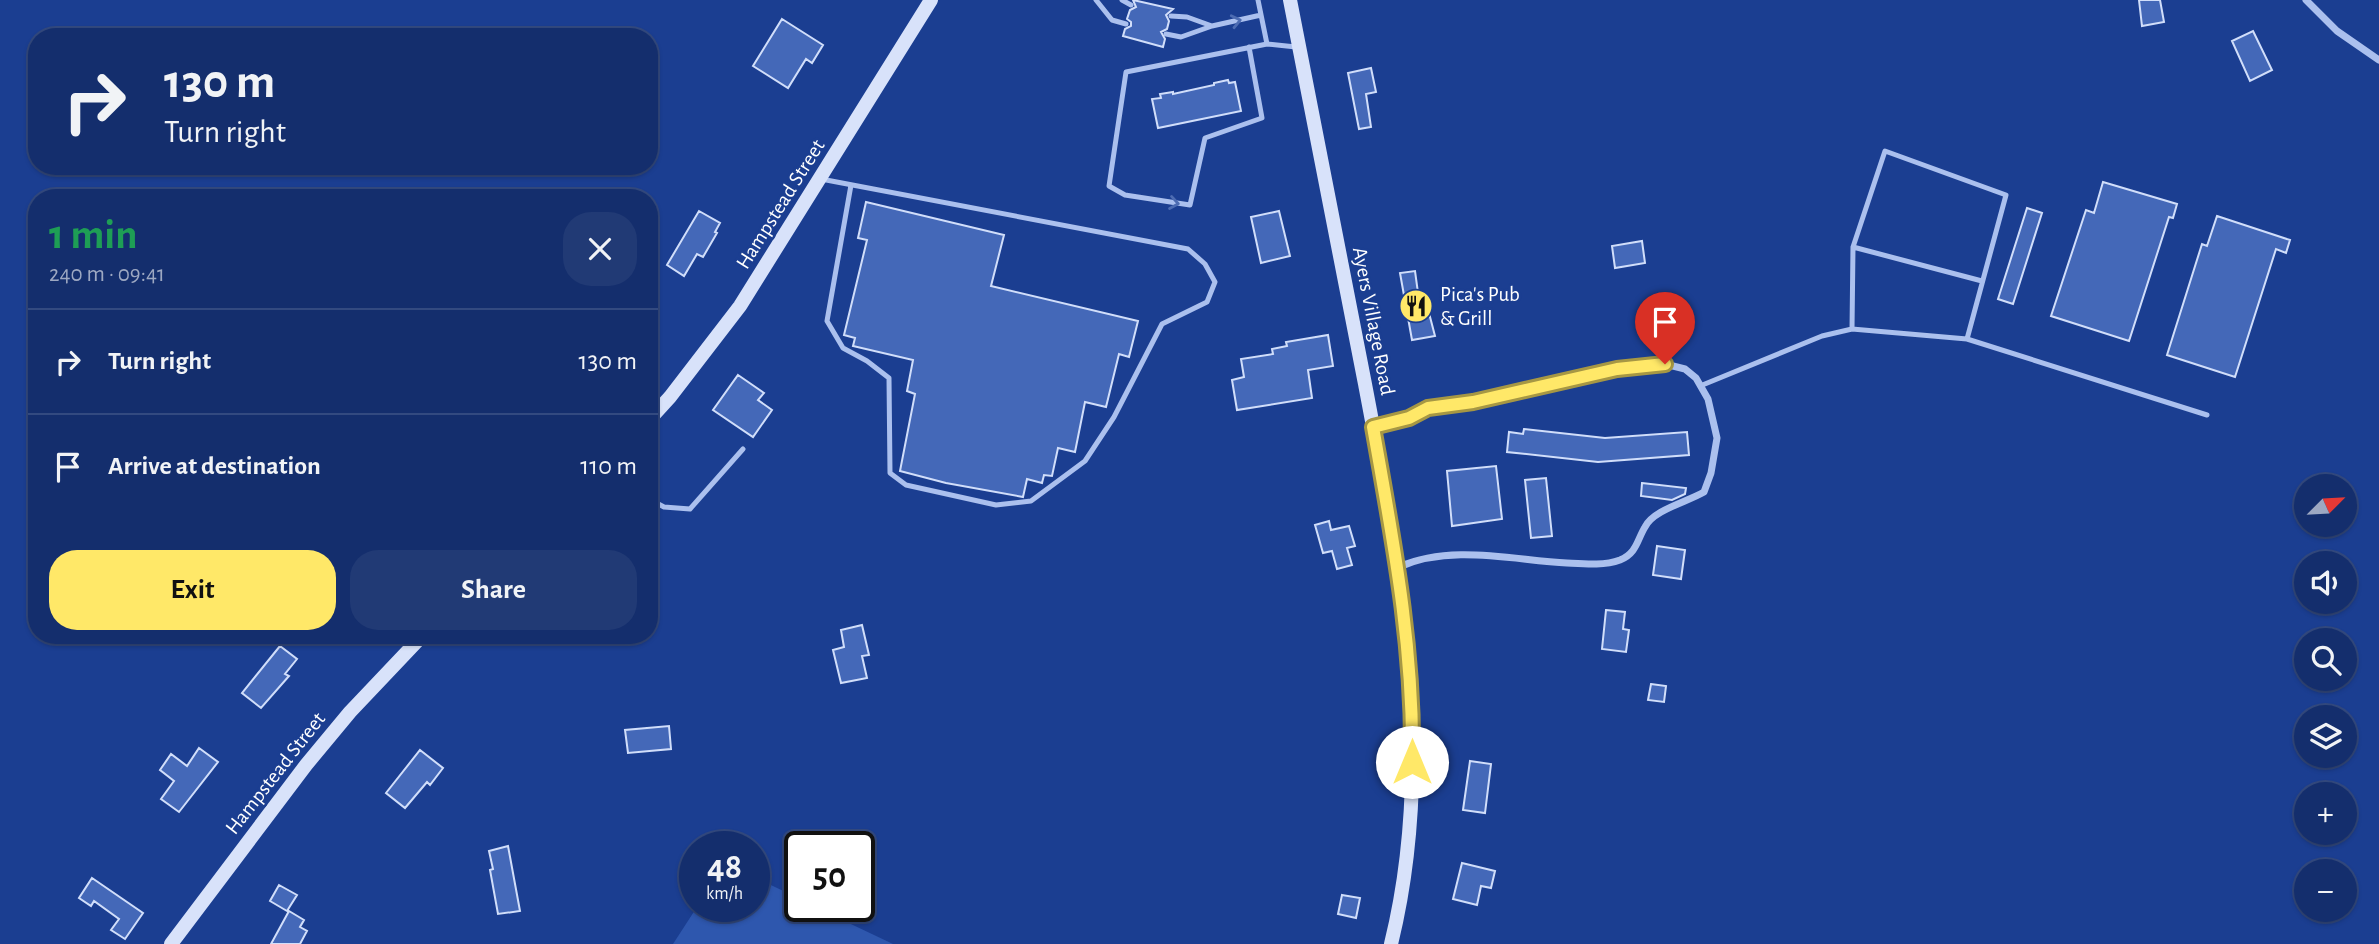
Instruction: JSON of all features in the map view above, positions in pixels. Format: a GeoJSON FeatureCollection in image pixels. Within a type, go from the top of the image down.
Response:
{"type":"FeatureCollection","features":[{"type":"Feature","properties":{"kind":"main road","name":"Hampstead Street"},"geometry":{"type":"LineString","coordinates":[[658,410],[740,306],[931,0]]}},
{"type":"Feature","properties":{"kind":"main road","name":"Ayers Village Road"},"geometry":{"type":"LineString","coordinates":[[1290,0],[1399,567],[1412,687],[1412,775],[1408,841],[1391,944]]}},
{"type":"Feature","properties":{"kind":"main road","name":"Hampstead Street"},"geometry":{"type":"LineString","coordinates":[[171,944],[306,765],[350,712],[414,644]]}},
{"type":"Feature","properties":{"kind":"street"},"geometry":{"type":"LineString","coordinates":[[2306,0],[2337,31],[2379,60]]}},
{"type":"Feature","properties":{"kind":"street"},"geometry":{"type":"LineString","coordinates":[[1373,427],[1409,418],[1428,408],[1473,402],[1617,369],[1665,364],[1685,369],[1696,378],[1708,399],[1717,438],[1711,473],[1704,492],[1654,517],[1645,526],[1632,553],[1620,560],[1587,564],[1461,555],[1418,559],[1399,567]]}},
{"type":"Feature","properties":{"kind":"lane"},"geometry":{"type":"LineString","coordinates":[[1097,0],[1112,20],[1126,24]]}},
{"type":"Feature","properties":{"kind":"lane"},"geometry":{"type":"LineString","coordinates":[[1122,0],[1131,5]]}},
{"type":"Feature","properties":{"kind":"lane"},"geometry":{"type":"LineString","coordinates":[[1258,0],[1267,44]]}},
{"type":"Feature","properties":{"kind":"lane"},"geometry":{"type":"LineString","coordinates":[[1166,34],[1181,37],[1212,26],[1261,15]]}},
{"type":"Feature","properties":{"kind":"lane"},"geometry":{"type":"LineString","coordinates":[[1171,16],[1187,17],[1212,26]]}},
{"type":"Feature","properties":{"kind":"lane"},"geometry":{"type":"LineString","coordinates":[[1249,47],[1262,118],[1205,138],[1190,205],[1125,195],[1109,186],[1126,72],[1249,47],[1267,44],[1299,48]]}},
{"type":"Feature","properties":{"kind":"lane"},"geometry":{"type":"LineString","coordinates":[[1852,329],[1853,247],[1885,151],[2006,195],[1967,340]]}},
{"type":"Feature","properties":{"kind":"lane"},"geometry":{"type":"LineString","coordinates":[[821,179],[1188,249],[1205,264],[1214,282],[1207,302],[1162,324],[1114,417],[1085,461],[1031,500],[996,505],[906,485],[890,472],[889,378],[843,348],[827,321],[851,185]]}},
{"type":"Feature","properties":{"kind":"lane"},"geometry":{"type":"LineString","coordinates":[[1853,247],[1982,281]]}},
{"type":"Feature","properties":{"kind":"lane"},"geometry":{"type":"LineString","coordinates":[[1700,386],[1822,336],[1852,329],[1967,340],[2207,415]]}},
{"type":"Feature","properties":{"kind":"lane"},"geometry":{"type":"LineString","coordinates":[[658,504],[664,507],[690,509],[743,449]]}},
{"type":"Feature","properties":{"kind":"shaded area"},"geometry":{"type":"Polygon","coordinates":[[[770,885],[784,891],[784,922],[847,922],[893,944],[673,944],[687,922],[770,922],[770,885]]]}},
{"type":"Feature","properties":{"kind":"building"},"geometry":{"type":"Polygon","coordinates":[[[1133,0],[1173,9],[1166,15],[1169,21],[1167,29],[1161,32],[1165,39],[1163,47],[1123,36],[1125,29],[1131,26],[1127,19],[1130,10],[1136,7],[1133,0]]]}},
{"type":"Feature","properties":{"kind":"building"},"geometry":{"type":"Polygon","coordinates":[[[2139,0],[2160,0],[2164,22],[2142,26],[2139,0]]]}},
{"type":"Feature","properties":{"kind":"building"},"geometry":{"type":"Polygon","coordinates":[[[782,19],[823,45],[812,63],[806,59],[788,88],[753,66],[782,19]]]}},
{"type":"Feature","properties":{"kind":"building"},"geometry":{"type":"Polygon","coordinates":[[[2253,31],[2272,70],[2250,81],[2232,41],[2253,31]]]}},
{"type":"Feature","properties":{"kind":"building"},"geometry":{"type":"Polygon","coordinates":[[[1371,68],[1376,92],[1366,94],[1371,127],[1359,129],[1348,73],[1371,68]]]}},
{"type":"Feature","properties":{"kind":"building"},"geometry":{"type":"Polygon","coordinates":[[[1228,80],[1229,83],[1235,82],[1241,111],[1158,128],[1152,99],[1161,98],[1160,94],[1173,94],[1228,80]]]}},
{"type":"Feature","properties":{"kind":"building"},"geometry":{"type":"Polygon","coordinates":[[[2103,182],[2177,204],[2173,218],[2169,217],[2129,341],[2051,316],[2086,210],[2094,213],[2103,182]]]}},
{"type":"Feature","properties":{"kind":"building"},"geometry":{"type":"Polygon","coordinates":[[[866,202],[1004,235],[991,286],[1138,321],[1129,357],[1119,354],[1106,407],[1085,402],[1075,452],[1058,448],[1052,476],[1044,475],[1042,483],[1027,479],[1023,497],[946,483],[900,471],[915,394],[907,391],[913,360],[853,346],[855,338],[844,335],[867,240],[858,238],[866,202]]]}},
{"type":"Feature","properties":{"kind":"building"},"geometry":{"type":"Polygon","coordinates":[[[2027,208],[2042,213],[2013,304],[1998,299],[2027,208]]]}},
{"type":"Feature","properties":{"kind":"building"},"geometry":{"type":"Polygon","coordinates":[[[699,211],[720,223],[703,257],[697,254],[684,276],[667,265],[699,211]]]}},
{"type":"Feature","properties":{"kind":"building"},"geometry":{"type":"Polygon","coordinates":[[[1279,211],[1290,256],[1261,263],[1251,217],[1279,211]]]}},
{"type":"Feature","properties":{"kind":"building"},"geometry":{"type":"Polygon","coordinates":[[[2217,216],[2290,240],[2286,253],[2276,249],[2235,377],[2167,355],[2202,244],[2207,246],[2217,216]]]}},
{"type":"Feature","properties":{"kind":"building"},"geometry":{"type":"Polygon","coordinates":[[[1642,241],[1645,263],[1615,268],[1612,246],[1642,241]]]}},
{"type":"Feature","properties":{"kind":"building","name":"Pica's Pub & Grill"},"geometry":{"type":"Polygon","coordinates":[[[1415,271],[1418,293],[1424,294],[1435,336],[1412,340],[1400,273],[1415,271]]]}},
{"type":"Feature","properties":{"kind":"building"},"geometry":{"type":"Polygon","coordinates":[[[1328,335],[1333,366],[1308,370],[1312,398],[1237,410],[1232,380],[1244,377],[1241,359],[1273,354],[1272,349],[1287,346],[1286,342],[1328,335]]]}},
{"type":"Feature","properties":{"kind":"building"},"geometry":{"type":"Polygon","coordinates":[[[738,375],[764,393],[758,400],[772,410],[753,437],[713,410],[738,375]]]}},
{"type":"Feature","properties":{"kind":"building"},"geometry":{"type":"Polygon","coordinates":[[[1524,429],[1605,438],[1687,432],[1689,455],[1598,462],[1507,452],[1509,432],[1523,434],[1524,429]]]}},
{"type":"Feature","properties":{"kind":"building"},"geometry":{"type":"Polygon","coordinates":[[[1496,466],[1502,519],[1452,526],[1447,471],[1496,466]]]}},
{"type":"Feature","properties":{"kind":"building"},"geometry":{"type":"Polygon","coordinates":[[[1546,478],[1552,536],[1531,538],[1525,480],[1546,478]]]}},
{"type":"Feature","properties":{"kind":"building"},"geometry":{"type":"Polygon","coordinates":[[[1642,483],[1686,488],[1685,494],[1672,500],[1641,496],[1642,483]]]}},
{"type":"Feature","properties":{"kind":"building"},"geometry":{"type":"Polygon","coordinates":[[[1329,521],[1331,530],[1349,526],[1355,546],[1347,548],[1352,565],[1337,569],[1332,551],[1323,553],[1315,525],[1329,521]]]}},
{"type":"Feature","properties":{"kind":"building"},"geometry":{"type":"Polygon","coordinates":[[[1657,546],[1685,550],[1681,579],[1653,575],[1657,546]]]}},
{"type":"Feature","properties":{"kind":"building"},"geometry":{"type":"Polygon","coordinates":[[[1606,610],[1625,612],[1623,629],[1629,630],[1626,652],[1602,649],[1606,610]]]}},
{"type":"Feature","properties":{"kind":"building"},"geometry":{"type":"Polygon","coordinates":[[[862,625],[869,655],[862,656],[867,678],[841,683],[833,650],[844,647],[841,630],[862,625]]]}},
{"type":"Feature","properties":{"kind":"building"},"geometry":{"type":"Polygon","coordinates":[[[280,646],[297,659],[285,674],[289,676],[261,708],[242,693],[280,646]]]}},
{"type":"Feature","properties":{"kind":"building"},"geometry":{"type":"Polygon","coordinates":[[[1651,684],[1666,686],[1664,702],[1648,700],[1651,684]]]}},
{"type":"Feature","properties":{"kind":"building"},"geometry":{"type":"Polygon","coordinates":[[[669,726],[671,749],[628,753],[625,730],[669,726]]]}},
{"type":"Feature","properties":{"kind":"building"},"geometry":{"type":"Polygon","coordinates":[[[199,748],[218,762],[179,812],[161,799],[174,781],[160,770],[171,754],[187,766],[199,748]]]}},
{"type":"Feature","properties":{"kind":"building"},"geometry":{"type":"Polygon","coordinates":[[[420,750],[443,768],[430,785],[427,782],[405,808],[386,793],[420,750]]]}},
{"type":"Feature","properties":{"kind":"building"},"geometry":{"type":"Polygon","coordinates":[[[1470,761],[1491,764],[1485,813],[1463,810],[1470,761]]]}},
{"type":"Feature","properties":{"kind":"building"},"geometry":{"type":"Polygon","coordinates":[[[508,846],[520,911],[498,914],[489,851],[508,846]]]}},
{"type":"Feature","properties":{"kind":"building"},"geometry":{"type":"Polygon","coordinates":[[[1462,863],[1495,871],[1491,888],[1481,886],[1477,905],[1453,899],[1462,863]]]}},
{"type":"Feature","properties":{"kind":"building"},"geometry":{"type":"Polygon","coordinates":[[[92,878],[143,913],[125,939],[111,930],[119,919],[94,901],[91,906],[79,898],[92,878]]]}},
{"type":"Feature","properties":{"kind":"building"},"geometry":{"type":"Polygon","coordinates":[[[279,885],[297,895],[287,911],[270,901],[279,885]]]}},
{"type":"Feature","properties":{"kind":"building"},"geometry":{"type":"Polygon","coordinates":[[[1342,895],[1360,898],[1356,918],[1338,914],[1342,895]]]}},
{"type":"Feature","properties":{"kind":"building"},"geometry":{"type":"Polygon","coordinates":[[[289,911],[304,920],[300,927],[307,931],[300,944],[271,944],[289,911]]]}},
{"type":"Feature","properties":{"kind":"place","name":"Pica's Pub & Grill"},"geometry":{"type":"Point","coordinates":[1416,306]}},
{"type":"Feature","properties":{"kind":"route"},"geometry":{"type":"LineString","coordinates":[[1412,762],[1412,687],[1407,632],[1399,567],[1373,427],[1409,418],[1428,408],[1473,402],[1617,369],[1665,364]]}}]}
